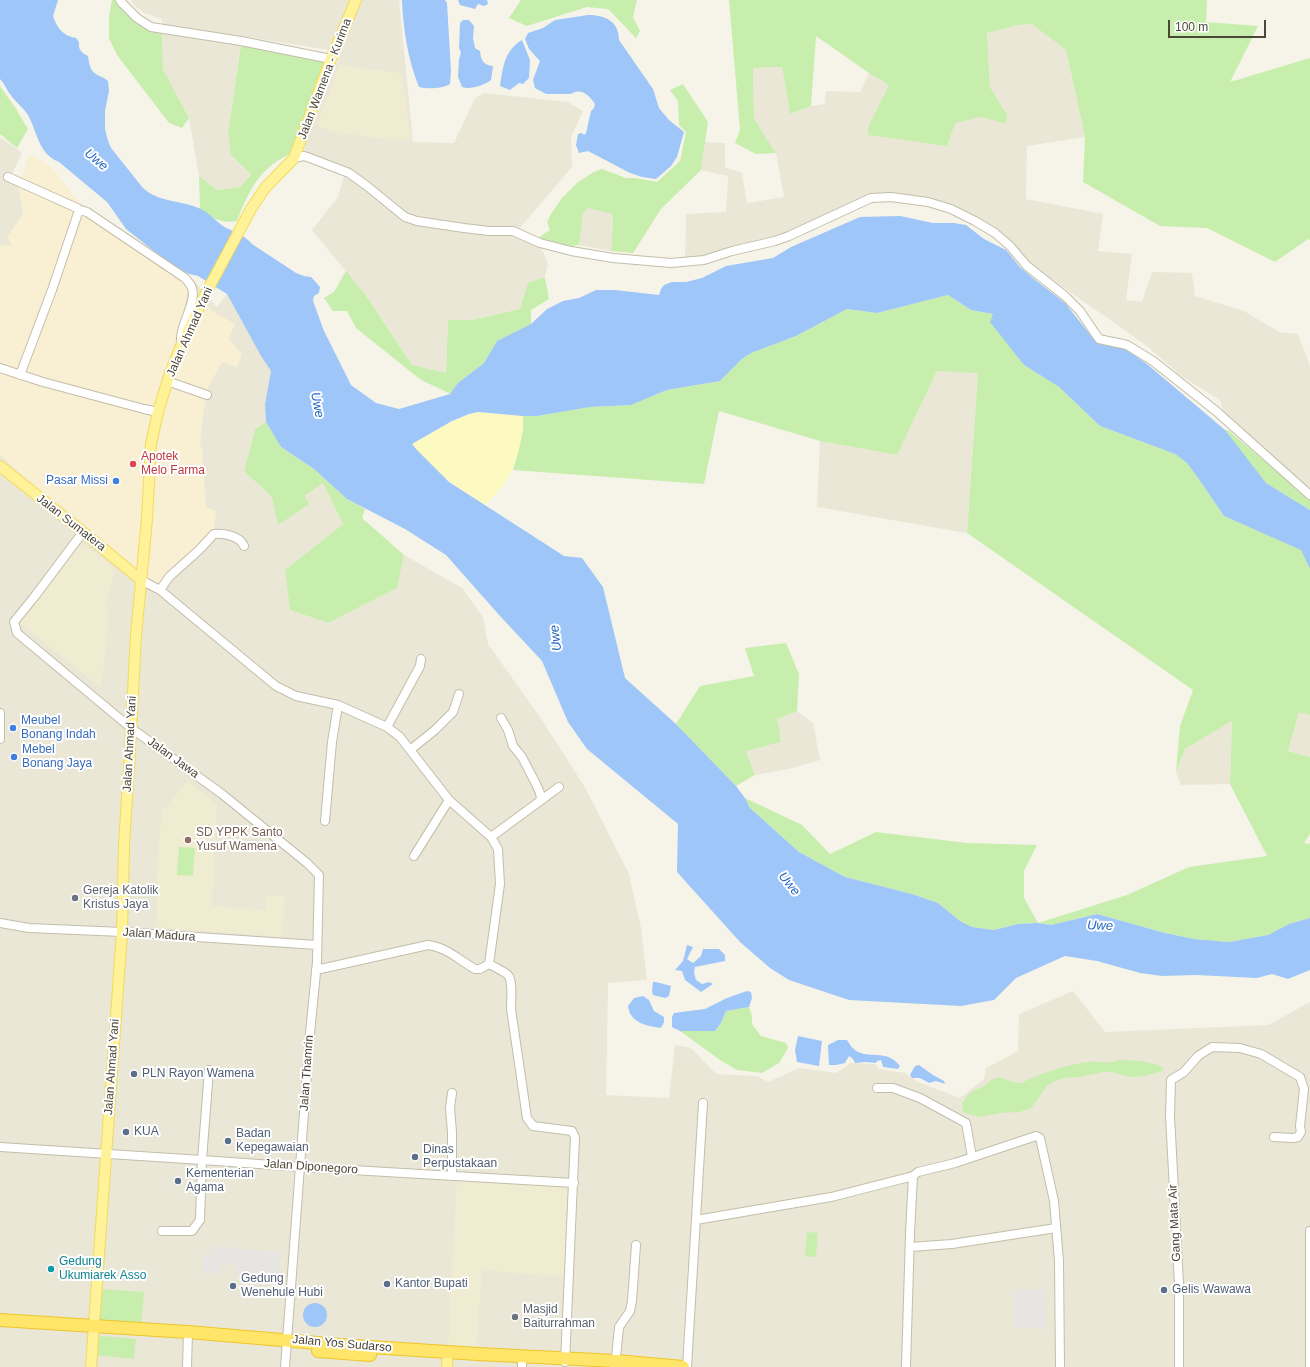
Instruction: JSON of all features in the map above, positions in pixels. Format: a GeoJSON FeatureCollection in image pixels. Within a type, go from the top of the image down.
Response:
{"type":"FeatureCollection","features":[{"type":"Feature","properties":{"kind":"highway","name":"Jalan Yos Sudarso"},"geometry":{"type":"LineString","coordinates":[[0,1320],[93,1329]]}},
{"type":"Feature","properties":{"kind":"highway","name":"Jalan Yos Sudarso"},"geometry":{"type":"LineString","coordinates":[[0,1326],[93,1329],[287,1343],[340,1345],[447,1359],[522,1364],[565,1361],[604,1367]]}},
{"type":"Feature","properties":{"kind":"highway","name":"Jalan Yos Sudarso"},"geometry":{"type":"LineString","coordinates":[[447,1359],[565,1361],[683,1367]]}},
{"type":"Feature","properties":{"kind":"main road","name":"Jalan Wamena - Kurima"},"geometry":{"type":"LineString","coordinates":[[294,158],[331,59],[356,0]]}},
{"type":"Feature","properties":{"kind":"main road","name":"Jalan Ahmad Yani"},"geometry":{"type":"LineString","coordinates":[[91,1367],[122,932],[124,845],[136,635],[147,520],[151,444],[167,381],[181,346],[206,293],[250,209],[265,188],[294,158]]}},
{"type":"Feature","properties":{"kind":"main road","name":"Jalan Sumatera"},"geometry":{"type":"LineString","coordinates":[[0,466],[141,580]]}},
{"type":"Feature","properties":{"kind":"street"},"geometry":{"type":"LineString","coordinates":[[120,0],[137,18],[151,27],[241,41],[331,59]]}},
{"type":"Feature","properties":{"kind":"street"},"geometry":{"type":"LineString","coordinates":[[294,158],[304,156],[349,173],[405,217],[417,222],[489,231],[513,231],[540,244],[571,252],[613,258],[671,263],[704,260],[732,251],[775,241],[871,198],[891,197],[939,205],[951,209],[975,221],[1002,239],[1028,266],[1065,296],[1080,311],[1099,339],[1127,345],[1153,360],[1216,411],[1310,495]]}},
{"type":"Feature","properties":{"kind":"street"},"geometry":{"type":"LineString","coordinates":[[8,177],[79,210],[87,212],[185,278],[192,288],[193,297],[180,339],[181,346]]}},
{"type":"Feature","properties":{"kind":"street"},"geometry":{"type":"LineString","coordinates":[[20,375],[52,290],[79,210]]}},
{"type":"Feature","properties":{"kind":"street"},"geometry":{"type":"LineString","coordinates":[[0,368],[86,394],[158,412]]}},
{"type":"Feature","properties":{"kind":"street"},"geometry":{"type":"LineString","coordinates":[[167,381],[207,395]]}},
{"type":"Feature","properties":{"kind":"street","name":"Jalan Jawa"},"geometry":{"type":"LineString","coordinates":[[83,532],[14,622],[17,633],[131,728],[222,794],[307,863],[319,875]]}},
{"type":"Feature","properties":{"kind":"street"},"geometry":{"type":"LineString","coordinates":[[160,590],[170,577],[214,534],[239,539],[244,546]]}},
{"type":"Feature","properties":{"kind":"street"},"geometry":{"type":"LineString","coordinates":[[141,580],[160,590],[276,686],[296,696],[338,705],[388,727],[400,737],[450,800],[492,837],[498,849],[500,884],[489,964]]}},
{"type":"Feature","properties":{"kind":"street"},"geometry":{"type":"LineString","coordinates":[[388,727],[420,666],[421,659]]}},
{"type":"Feature","properties":{"kind":"street"},"geometry":{"type":"LineString","coordinates":[[410,750],[435,730],[453,712],[460,694]]}},
{"type":"Feature","properties":{"kind":"street"},"geometry":{"type":"LineString","coordinates":[[325,821],[332,742],[338,705]]}},
{"type":"Feature","properties":{"kind":"street"},"geometry":{"type":"LineString","coordinates":[[0,713],[0,739]]}},
{"type":"Feature","properties":{"kind":"street"},"geometry":{"type":"LineString","coordinates":[[501,718],[508,730],[513,746],[522,757],[538,788],[541,799]]}},
{"type":"Feature","properties":{"kind":"street"},"geometry":{"type":"LineString","coordinates":[[492,837],[559,787]]}},
{"type":"Feature","properties":{"kind":"street"},"geometry":{"type":"LineString","coordinates":[[414,856],[450,800]]}},
{"type":"Feature","properties":{"kind":"street","name":"Jalan Thamrin"},"geometry":{"type":"LineString","coordinates":[[285,1367],[316,970],[319,875]]}},
{"type":"Feature","properties":{"kind":"street","name":"Jalan Madura"},"geometry":{"type":"LineString","coordinates":[[0,923],[29,928],[122,932],[317,945]]}},
{"type":"Feature","properties":{"kind":"street"},"geometry":{"type":"LineString","coordinates":[[316,970],[428,945],[446,950],[474,969],[480,969],[489,964]]}},
{"type":"Feature","properties":{"kind":"street"},"geometry":{"type":"LineString","coordinates":[[489,964],[509,976],[512,982],[510,995],[511,1010],[527,1118],[533,1126],[572,1131],[575,1137],[565,1361]]}},
{"type":"Feature","properties":{"kind":"street","name":"Gang Mata Air"},"geometry":{"type":"LineString","coordinates":[[1179,1367],[1179,1284],[1170,1116],[1171,1080],[1184,1072],[1198,1056],[1212,1046],[1240,1048],[1270,1058],[1300,1077],[1304,1088],[1300,1126],[1301,1132],[1298,1137],[1274,1137]]}},
{"type":"Feature","properties":{"kind":"street"},"geometry":{"type":"LineString","coordinates":[[162,1231],[192,1231],[200,1220],[202,1160],[209,1070]]}},
{"type":"Feature","properties":{"kind":"street"},"geometry":{"type":"LineString","coordinates":[[877,1088],[893,1088],[920,1098],[966,1123],[972,1157]]}},
{"type":"Feature","properties":{"kind":"street"},"geometry":{"type":"LineString","coordinates":[[452,1093],[450,1108],[452,1132],[452,1175]]}},
{"type":"Feature","properties":{"kind":"street"},"geometry":{"type":"LineString","coordinates":[[687,1367],[703,1103]]}},
{"type":"Feature","properties":{"kind":"street"},"geometry":{"type":"LineString","coordinates":[[696,1220],[831,1197],[913,1176],[918,1172],[955,1163],[1036,1136],[1040,1138],[1052,1188],[1059,1261],[1060,1367]]}},
{"type":"Feature","properties":{"kind":"street","name":"Jalan Diponegoro"},"geometry":{"type":"LineString","coordinates":[[0,1147],[574,1183]]}},
{"type":"Feature","properties":{"kind":"street"},"geometry":{"type":"LineString","coordinates":[[906,1367],[913,1176]]}},
{"type":"Feature","properties":{"kind":"street"},"geometry":{"type":"LineString","coordinates":[[910,1246],[952,1244],[1056,1228]]}},
{"type":"Feature","properties":{"kind":"street"},"geometry":{"type":"LineString","coordinates":[[1310,1232],[1310,1367]]}},
{"type":"Feature","properties":{"kind":"street"},"geometry":{"type":"LineString","coordinates":[[616,1364],[619,1327],[630,1311],[632,1301],[636,1245]]}},
{"type":"Feature","properties":{"kind":"street"},"geometry":{"type":"LineString","coordinates":[[187,1367],[188,1335]]}},
{"type":"Feature","properties":{"kind":"shaded area"},"geometry":{"type":"Polygon","coordinates":[[[131,0],[399,0],[413,142],[454,143],[475,98],[484,93],[568,102],[583,111],[571,137],[572,167],[520,228],[538,238],[548,264],[545,277],[528,283],[521,309],[473,320],[448,320],[446,373],[412,365],[367,297],[312,230],[338,197],[347,167],[305,153],[304,147],[341,52],[242,36],[228,132],[231,155],[251,175],[240,187],[217,190],[199,176],[189,118],[163,69],[162,19],[144,13],[134,5],[131,0]]]}},
{"type":"Feature","properties":{"kind":"shaded area"},"geometry":{"type":"Polygon","coordinates":[[[1033,24],[1066,50],[1085,137],[1027,146],[1026,199],[1103,214],[1098,251],[1132,254],[1126,300],[1142,302],[1152,272],[1192,273],[1195,296],[1244,311],[1279,332],[1298,334],[1310,366],[1310,488],[1228,427],[1220,400],[1181,376],[1147,346],[1043,273],[1029,262],[1014,243],[1000,232],[982,220],[975,219],[950,206],[865,197],[789,234],[704,257],[685,259],[686,214],[726,212],[728,176],[701,170],[705,142],[725,143],[725,167],[742,173],[747,203],[784,197],[776,153],[754,119],[753,68],[782,67],[790,114],[811,106],[825,104],[826,91],[860,92],[869,73],[889,85],[868,127],[955,123],[982,117],[1007,115],[990,87],[987,32],[1018,25],[1033,24]]]}},
{"type":"Feature","properties":{"kind":"shaded area"},"geometry":{"type":"Polygon","coordinates":[[[339,65],[401,73],[411,139],[384,139],[333,132],[317,126],[339,65]]]}},
{"type":"Feature","properties":{"kind":"shaded area"},"geometry":{"type":"Polygon","coordinates":[[[0,137],[22,153],[11,176],[85,205],[193,280],[217,307],[227,294],[261,356],[271,371],[265,404],[266,422],[255,429],[244,471],[272,497],[309,504],[305,497],[323,483],[343,524],[285,570],[290,610],[328,623],[397,588],[404,555],[462,588],[483,617],[488,644],[540,717],[586,789],[629,874],[641,928],[647,980],[608,983],[606,1095],[669,1098],[675,1045],[691,1048],[716,1074],[757,1076],[768,1082],[799,1068],[836,1073],[851,1063],[876,1064],[879,1069],[905,1073],[918,1082],[960,1098],[984,1079],[986,1068],[1018,1051],[1019,1014],[1073,991],[1105,1032],[1268,1025],[1310,1002],[1310,1367],[0,1367],[0,137]]]}},
{"type":"Feature","properties":{"kind":"shaded area"},"geometry":{"type":"Polygon","coordinates":[[[29,154],[50,165],[83,207],[191,281],[211,310],[235,324],[229,339],[242,354],[237,368],[222,362],[208,388],[203,415],[200,448],[202,447],[206,507],[216,511],[214,532],[157,588],[67,518],[0,455],[0,245],[12,246],[7,237],[23,214],[18,186],[29,154]]]}},
{"type":"Feature","properties":{"kind":"shaded area"},"geometry":{"type":"Polygon","coordinates":[[[588,208],[612,214],[613,222],[611,251],[579,245],[583,212],[588,208]]]}},
{"type":"Feature","properties":{"kind":"shaded area"},"geometry":{"type":"Polygon","coordinates":[[[937,371],[978,372],[967,533],[817,507],[820,441],[897,455],[937,371]]]}},
{"type":"Feature","properties":{"kind":"shaded area"},"geometry":{"type":"Polygon","coordinates":[[[82,543],[115,568],[106,604],[109,613],[101,688],[19,622],[82,543]]]}},
{"type":"Feature","properties":{"kind":"shaded area"},"geometry":{"type":"Polygon","coordinates":[[[797,711],[813,723],[820,760],[789,769],[755,775],[746,751],[781,742],[776,719],[797,711]]]}},
{"type":"Feature","properties":{"kind":"shaded area"},"geometry":{"type":"Polygon","coordinates":[[[1299,711],[1310,715],[1310,757],[1288,751],[1299,711]]]}},
{"type":"Feature","properties":{"kind":"shaded area"},"geometry":{"type":"Polygon","coordinates":[[[1232,721],[1230,784],[1181,785],[1176,772],[1185,749],[1232,721]]]}},
{"type":"Feature","properties":{"kind":"shaded area","name":"SD YPPK Santo Yusuf Wamena"},"geometry":{"type":"Polygon","coordinates":[[[188,781],[217,805],[212,906],[265,910],[266,895],[285,896],[282,937],[157,927],[157,868],[162,811],[188,781]]]}},
{"type":"Feature","properties":{"kind":"shaded area"},"geometry":{"type":"Polygon","coordinates":[[[457,1179],[570,1187],[564,1277],[482,1270],[476,1349],[448,1348],[457,1179]]]}},
{"type":"Feature","properties":{"kind":"shaded area"},"geometry":{"type":"Polygon","coordinates":[[[211,1246],[280,1252],[278,1279],[235,1275],[236,1264],[222,1263],[220,1274],[202,1273],[203,1255],[211,1255],[211,1246]]]}},
{"type":"Feature","properties":{"kind":"shaded area"},"geometry":{"type":"Polygon","coordinates":[[[1013,1290],[1046,1290],[1046,1328],[1013,1328],[1013,1290]]]}},
{"type":"Feature","properties":{"kind":"green space"},"geometry":{"type":"Polygon","coordinates":[[[112,0],[117,0],[143,23],[162,27],[163,69],[189,118],[182,128],[169,123],[117,55],[109,38],[109,16],[112,0]]]}},
{"type":"Feature","properties":{"kind":"green space"},"geometry":{"type":"Polygon","coordinates":[[[521,0],[637,0],[633,17],[640,31],[636,38],[608,9],[587,7],[527,26],[509,18],[521,0]]]}},
{"type":"Feature","properties":{"kind":"green space"},"geometry":{"type":"Polygon","coordinates":[[[729,0],[1207,0],[1206,22],[1258,26],[1230,82],[1310,58],[1310,240],[1308,239],[1275,262],[1207,228],[1160,226],[1083,182],[1085,137],[1066,50],[1032,24],[1018,25],[987,33],[990,87],[1007,115],[1006,124],[982,117],[955,123],[947,146],[868,135],[868,127],[889,85],[816,36],[811,106],[790,114],[782,67],[753,68],[754,119],[776,153],[756,154],[735,143],[740,130],[729,0]]]}},
{"type":"Feature","properties":{"kind":"green space"},"geometry":{"type":"Polygon","coordinates":[[[241,45],[328,60],[292,153],[272,165],[264,172],[246,199],[237,221],[226,222],[213,218],[200,209],[199,176],[217,190],[240,187],[251,175],[231,155],[228,132],[241,45]]]}},
{"type":"Feature","properties":{"kind":"green space"},"geometry":{"type":"Polygon","coordinates":[[[683,84],[708,122],[701,170],[661,209],[633,253],[611,251],[613,222],[612,214],[588,208],[583,213],[579,245],[570,246],[538,238],[550,230],[547,222],[562,198],[578,182],[594,172],[602,169],[626,178],[657,182],[680,161],[686,132],[679,125],[678,101],[670,90],[683,84]]]}},
{"type":"Feature","properties":{"kind":"green space"},"geometry":{"type":"Polygon","coordinates":[[[0,86],[28,129],[17,148],[0,134],[0,86]]]}},
{"type":"Feature","properties":{"kind":"green space"},"geometry":{"type":"Polygon","coordinates":[[[346,271],[367,297],[412,365],[446,373],[448,320],[473,320],[520,309],[528,283],[545,277],[549,299],[531,310],[531,324],[497,341],[484,363],[458,383],[451,394],[421,380],[356,328],[347,311],[333,311],[324,298],[334,292],[346,271]]]}},
{"type":"Feature","properties":{"kind":"green space"},"geometry":{"type":"Polygon","coordinates":[[[948,295],[971,310],[993,314],[1024,365],[1059,387],[1100,426],[1175,454],[1187,463],[1224,516],[1302,550],[1310,569],[1310,715],[1299,712],[1288,751],[1310,757],[1310,834],[1304,843],[1310,844],[1310,918],[1289,924],[1268,935],[1229,942],[1194,939],[1165,933],[1097,914],[1051,925],[1038,923],[1127,895],[1189,867],[1267,856],[1230,784],[1232,721],[1185,749],[1176,772],[1180,726],[1193,690],[967,533],[978,373],[937,371],[897,455],[820,441],[719,411],[704,484],[513,470],[523,431],[523,416],[537,416],[590,407],[631,405],[667,390],[720,381],[742,359],[751,353],[796,336],[847,309],[877,313],[948,295]]]}},
{"type":"Feature","properties":{"kind":"green space"},"geometry":{"type":"Polygon","coordinates":[[[266,422],[281,447],[314,469],[347,499],[365,509],[362,518],[404,555],[397,588],[328,623],[290,610],[285,570],[343,524],[323,483],[305,496],[309,504],[278,525],[272,497],[244,471],[255,429],[266,422]]]}},
{"type":"Feature","properties":{"kind":"green space"},"geometry":{"type":"Polygon","coordinates":[[[1228,430],[1310,500],[1310,510],[1266,483],[1220,433],[1228,430]]]}},
{"type":"Feature","properties":{"kind":"green space"},"geometry":{"type":"Polygon","coordinates":[[[786,643],[799,674],[797,711],[777,719],[781,742],[746,751],[755,775],[736,786],[676,724],[700,686],[754,676],[745,648],[786,643]]]}},
{"type":"Feature","properties":{"kind":"green space"},"geometry":{"type":"Polygon","coordinates":[[[745,798],[802,825],[830,854],[876,832],[967,843],[1037,845],[1024,871],[1024,898],[1038,923],[1018,924],[994,930],[972,927],[960,921],[938,903],[912,894],[845,877],[799,852],[750,808],[745,798]]]}},
{"type":"Feature","properties":{"kind":"green space"},"geometry":{"type":"Polygon","coordinates":[[[179,847],[195,848],[193,876],[177,875],[179,847]]]}},
{"type":"Feature","properties":{"kind":"green space"},"geometry":{"type":"Polygon","coordinates":[[[749,1007],[752,1016],[752,1024],[761,1036],[786,1043],[788,1048],[779,1063],[762,1073],[737,1070],[720,1060],[680,1031],[715,1031],[721,1023],[726,1011],[749,1007]]]}},
{"type":"Feature","properties":{"kind":"green space"},"geometry":{"type":"Polygon","coordinates":[[[1119,1060],[1147,1062],[1163,1067],[1162,1071],[1144,1076],[1129,1077],[1113,1072],[1104,1072],[1079,1077],[1063,1078],[1047,1086],[1031,1108],[1019,1112],[1000,1113],[980,1117],[965,1113],[963,1111],[962,1104],[968,1095],[996,1078],[1015,1083],[1022,1083],[1048,1072],[1071,1065],[1119,1060]]]}},
{"type":"Feature","properties":{"kind":"green space"},"geometry":{"type":"Polygon","coordinates":[[[807,1232],[818,1233],[816,1257],[805,1256],[807,1232]]]}},
{"type":"Feature","properties":{"kind":"green space"},"geometry":{"type":"Polygon","coordinates":[[[100,1289],[144,1292],[141,1326],[99,1323],[100,1289]]]}},
{"type":"Feature","properties":{"kind":"green space"},"geometry":{"type":"Polygon","coordinates":[[[101,1336],[136,1339],[134,1359],[95,1355],[97,1339],[101,1336]]]}},
{"type":"Feature","properties":{"kind":"sand"},"geometry":{"type":"Polygon","coordinates":[[[478,412],[523,416],[522,434],[518,452],[509,477],[497,493],[485,505],[436,470],[412,444],[452,422],[478,412]]]}},
{"type":"Feature","properties":{"kind":"water","name":"Uwe"},"geometry":{"type":"Polygon","coordinates":[[[0,0],[58,0],[53,16],[56,24],[61,31],[71,37],[76,38],[79,42],[81,51],[88,56],[92,71],[108,81],[109,91],[105,111],[105,129],[111,148],[143,188],[149,193],[163,199],[201,209],[223,226],[242,236],[296,273],[311,277],[320,287],[319,293],[314,296],[313,301],[324,331],[351,385],[376,403],[399,409],[450,394],[458,383],[484,363],[497,341],[531,324],[547,309],[563,301],[579,298],[596,290],[615,290],[659,295],[664,285],[672,282],[686,282],[702,278],[726,266],[773,258],[791,247],[860,217],[900,216],[933,223],[954,223],[966,225],[984,239],[1006,250],[1020,267],[1065,303],[1096,342],[1125,349],[1147,364],[1225,430],[1266,483],[1310,510],[1310,569],[1301,550],[1224,516],[1187,463],[1175,454],[1100,426],[1059,387],[1024,365],[990,322],[993,314],[971,310],[948,295],[877,313],[847,309],[796,336],[751,353],[742,359],[720,381],[667,390],[631,405],[590,407],[537,416],[478,412],[452,421],[412,444],[449,482],[564,556],[582,558],[603,587],[625,678],[676,724],[736,786],[750,808],[799,852],[845,877],[912,894],[938,903],[960,921],[972,927],[994,930],[1018,924],[1038,923],[1051,925],[1097,914],[1165,933],[1194,939],[1229,942],[1268,935],[1289,924],[1310,918],[1310,970],[1288,979],[1272,974],[1257,978],[1196,975],[1162,976],[1140,973],[1097,961],[1065,956],[1016,978],[994,1000],[961,1006],[849,1000],[789,980],[770,968],[740,942],[677,872],[678,824],[587,749],[568,722],[542,661],[446,555],[405,529],[347,499],[314,469],[281,447],[266,422],[265,404],[271,371],[261,356],[227,294],[198,276],[189,274],[169,263],[126,229],[107,202],[59,162],[47,154],[39,142],[28,115],[12,97],[0,79],[0,0]]]}},
{"type":"Feature","properties":{"kind":"water"},"geometry":{"type":"Polygon","coordinates":[[[402,0],[445,0],[447,3],[451,71],[450,84],[443,87],[434,88],[419,87],[407,44],[402,0]]]}},
{"type":"Feature","properties":{"kind":"water"},"geometry":{"type":"Polygon","coordinates":[[[458,0],[487,0],[488,4],[484,6],[478,4],[475,9],[460,5],[458,0]]]}},
{"type":"Feature","properties":{"kind":"water"},"geometry":{"type":"Polygon","coordinates":[[[588,15],[600,16],[610,20],[614,24],[617,28],[619,40],[653,89],[659,108],[669,120],[684,132],[677,157],[671,166],[656,179],[630,173],[588,151],[579,153],[576,145],[578,134],[582,133],[584,135],[586,133],[591,111],[595,104],[588,95],[578,91],[571,94],[546,94],[535,88],[533,80],[540,61],[529,49],[525,39],[528,33],[543,28],[555,20],[588,15]]]}},
{"type":"Feature","properties":{"kind":"water"},"geometry":{"type":"Polygon","coordinates":[[[463,20],[469,20],[474,26],[473,38],[475,48],[480,51],[481,57],[485,63],[493,66],[491,80],[485,84],[466,88],[462,87],[458,77],[459,59],[461,53],[459,48],[460,23],[463,20]]]}},
{"type":"Feature","properties":{"kind":"water"},"geometry":{"type":"Polygon","coordinates":[[[522,40],[530,60],[529,78],[523,84],[519,83],[510,90],[500,86],[505,60],[511,49],[522,40]]]}},
{"type":"Feature","properties":{"kind":"water"},"geometry":{"type":"Polygon","coordinates":[[[687,945],[693,947],[687,959],[693,963],[701,956],[703,949],[719,949],[725,955],[725,961],[695,967],[694,973],[696,980],[702,984],[709,982],[713,984],[701,992],[685,980],[682,971],[675,970],[683,961],[687,945]]]}},
{"type":"Feature","properties":{"kind":"water"},"geometry":{"type":"Polygon","coordinates":[[[653,982],[671,986],[669,996],[665,998],[653,995],[653,982]]]}},
{"type":"Feature","properties":{"kind":"water"},"geometry":{"type":"Polygon","coordinates":[[[747,991],[751,992],[752,998],[749,1007],[726,1011],[721,1023],[715,1031],[680,1031],[672,1027],[672,1017],[674,1013],[705,1009],[727,998],[747,991]]]}},
{"type":"Feature","properties":{"kind":"water"},"geometry":{"type":"Polygon","coordinates":[[[643,996],[649,1000],[654,1011],[664,1017],[664,1022],[661,1028],[640,1023],[629,1012],[628,1006],[634,998],[643,996]]]}},
{"type":"Feature","properties":{"kind":"water"},"geometry":{"type":"Polygon","coordinates":[[[798,1036],[822,1041],[819,1066],[797,1062],[795,1050],[798,1036]]]}},
{"type":"Feature","properties":{"kind":"water"},"geometry":{"type":"Polygon","coordinates":[[[838,1040],[847,1040],[854,1049],[860,1053],[889,1057],[900,1066],[898,1069],[883,1067],[881,1060],[877,1061],[876,1063],[855,1063],[849,1056],[845,1063],[829,1065],[828,1045],[838,1040]]]}},
{"type":"Feature","properties":{"kind":"water"},"geometry":{"type":"Polygon","coordinates":[[[919,1065],[944,1081],[945,1084],[936,1081],[929,1083],[920,1078],[912,1078],[910,1075],[915,1066],[919,1065]]]}},
{"type":"Feature","properties":{"kind":"water"},"geometry":{"type":"Polygon","coordinates":[[[315,1303],[324,1306],[327,1315],[324,1324],[315,1327],[306,1324],[303,1315],[306,1306],[315,1303]]]}},
{"type":"Feature","properties":{"kind":"place","name":"Apotek Melo Farma"},"geometry":{"type":"Point","coordinates":[133,464]}},
{"type":"Feature","properties":{"kind":"place","name":"Pasar Missi"},"geometry":{"type":"Point","coordinates":[116,481]}},
{"type":"Feature","properties":{"kind":"place","name":"Meubel Bonang Indah"},"geometry":{"type":"Point","coordinates":[13,728]}},
{"type":"Feature","properties":{"kind":"place","name":"Mebel Bonang Jaya"},"geometry":{"type":"Point","coordinates":[14,757]}},
{"type":"Feature","properties":{"kind":"place","name":"SD YPPK Santo Yusuf Wamena"},"geometry":{"type":"Point","coordinates":[188,840]}},
{"type":"Feature","properties":{"kind":"place","name":"Gereja Katolik Kristus Jaya"},"geometry":{"type":"Point","coordinates":[75,898]}},
{"type":"Feature","properties":{"kind":"place","name":"PLN Rayon Wamena"},"geometry":{"type":"Point","coordinates":[134,1074]}},
{"type":"Feature","properties":{"kind":"place","name":"KUA"},"geometry":{"type":"Point","coordinates":[126,1132]}},
{"type":"Feature","properties":{"kind":"place","name":"Badan Kepegawaian"},"geometry":{"type":"Point","coordinates":[228,1141]}},
{"type":"Feature","properties":{"kind":"place","name":"Dinas Perpustakaan"},"geometry":{"type":"Point","coordinates":[415,1157]}},
{"type":"Feature","properties":{"kind":"place","name":"Kementerian Agama"},"geometry":{"type":"Point","coordinates":[178,1181]}},
{"type":"Feature","properties":{"kind":"place","name":"Gedung Ukumiarek Asso"},"geometry":{"type":"Point","coordinates":[51,1269]}},
{"type":"Feature","properties":{"kind":"place","name":"Kantor Bupati"},"geometry":{"type":"Point","coordinates":[387,1284]}},
{"type":"Feature","properties":{"kind":"place","name":"Gedung Wenehule Hubi"},"geometry":{"type":"Point","coordinates":[233,1286]}},
{"type":"Feature","properties":{"kind":"place","name":"Gelis Wawawa"},"geometry":{"type":"Point","coordinates":[1164,1290]}},
{"type":"Feature","properties":{"kind":"place","name":"Masjid Baiturrahman"},"geometry":{"type":"Point","coordinates":[515,1317]}}]}
